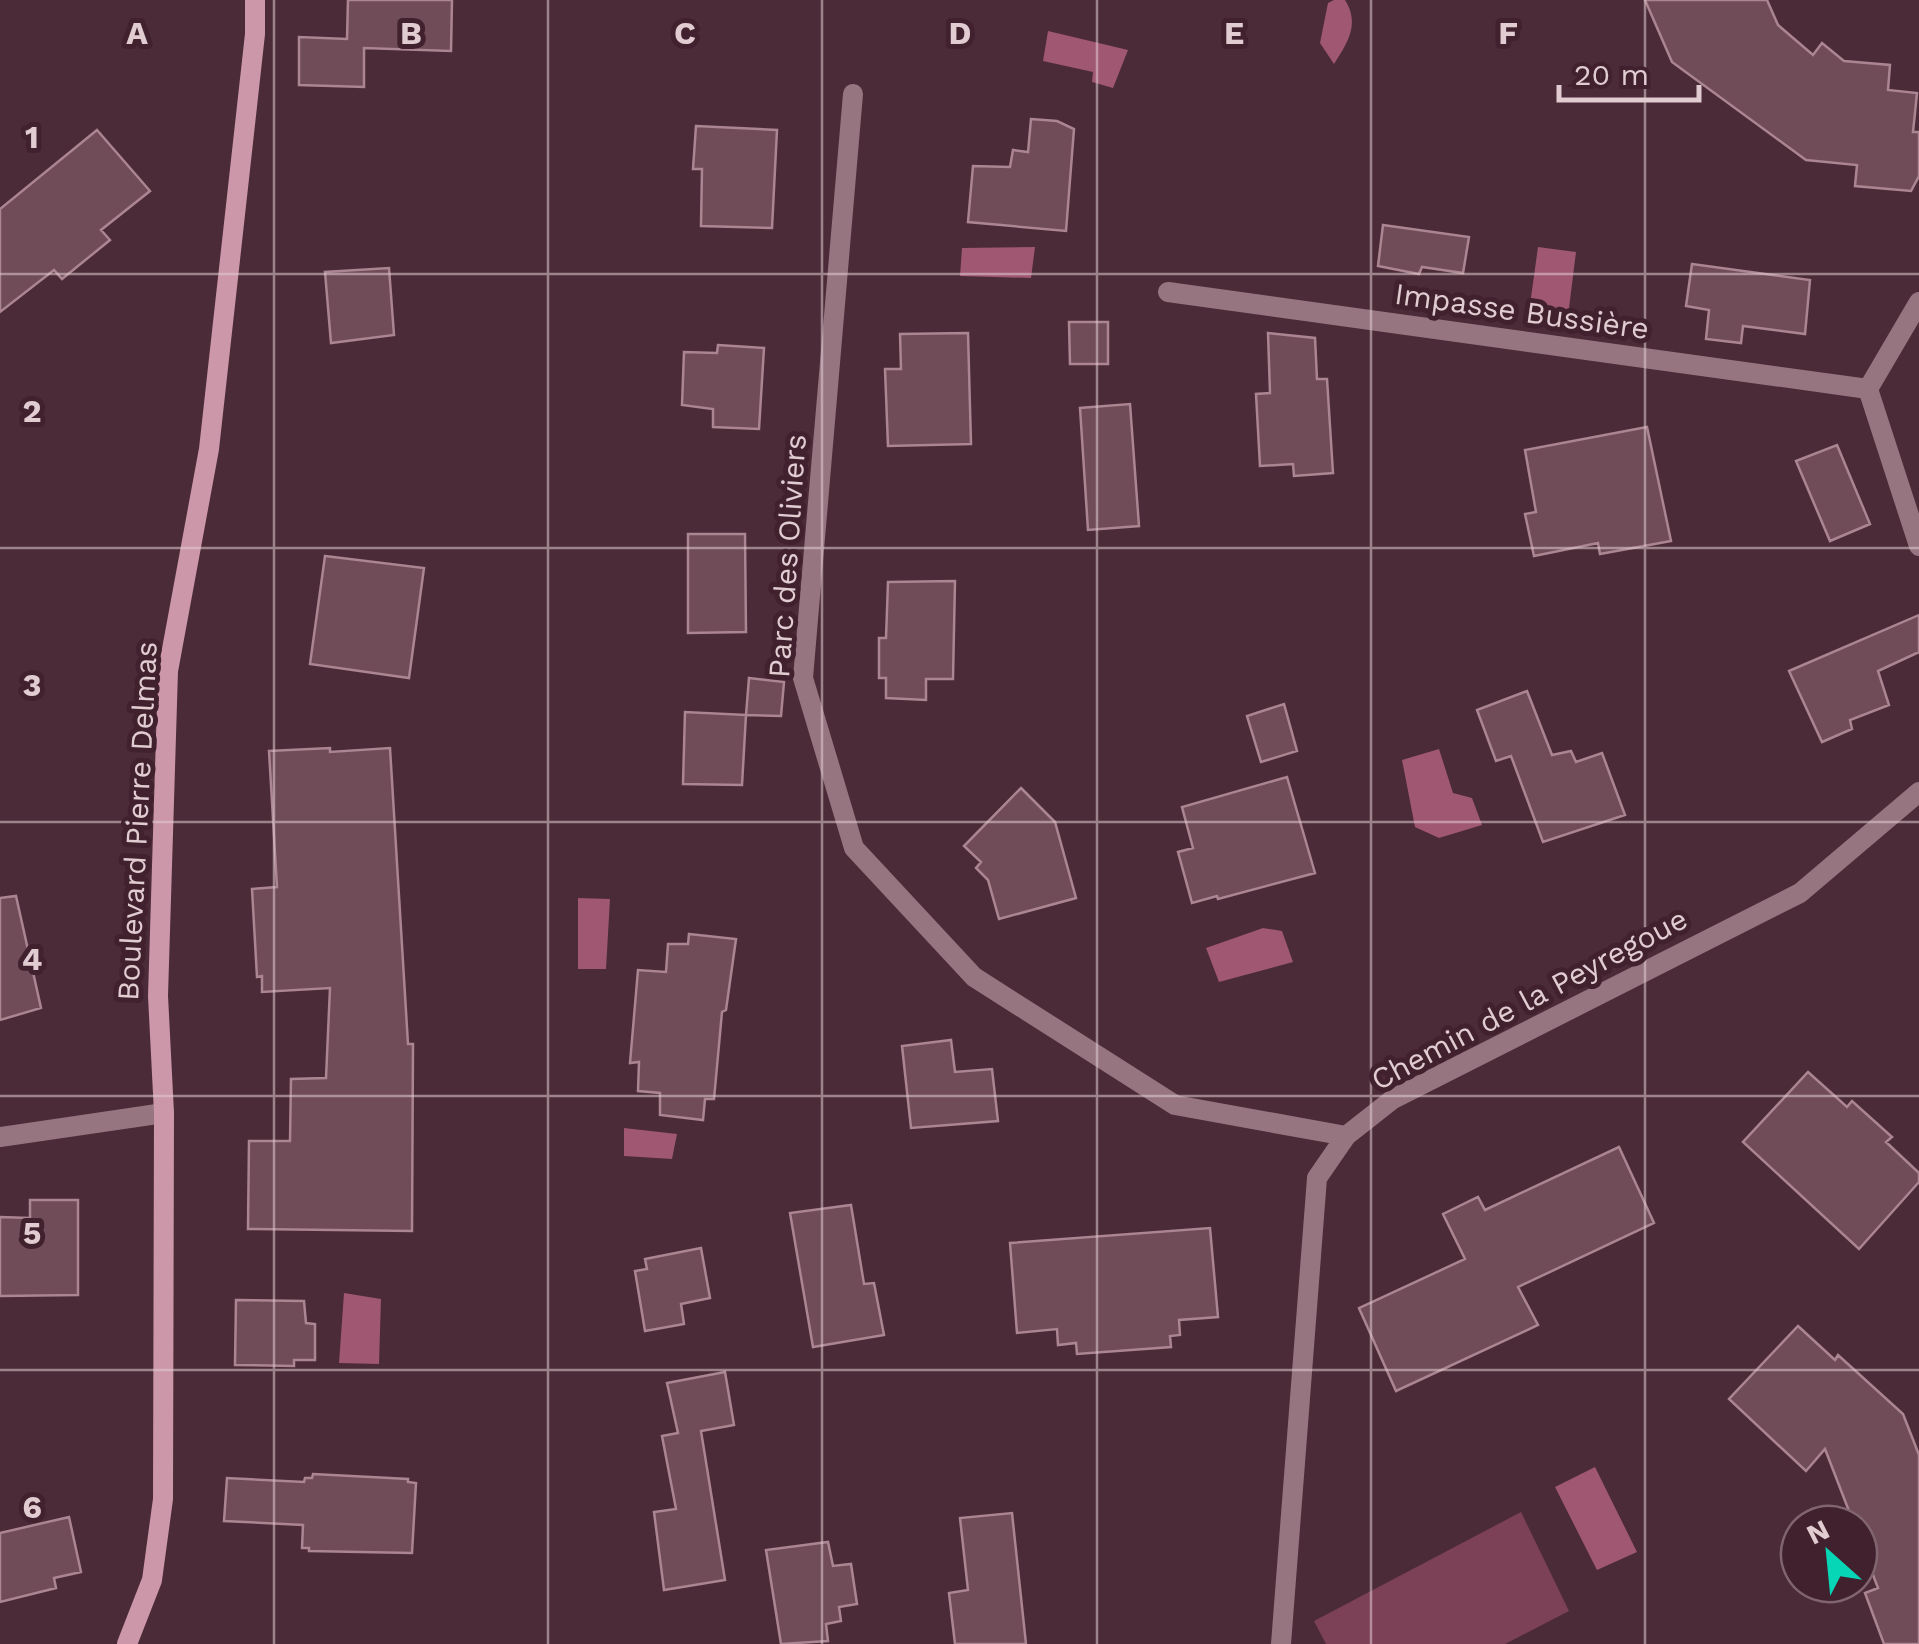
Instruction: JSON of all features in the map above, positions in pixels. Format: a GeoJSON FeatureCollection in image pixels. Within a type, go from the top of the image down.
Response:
{"type":"FeatureCollection","features":[{"type":"Feature","properties":{"kind":"street","name":"Boulevard Pierre Delmas"},"geometry":{"type":"LineString","coordinates":[[127,1644],[152,1580],[163,1499],[164,1114],[158,996],[168,670],[209,449],[253,54],[255,0]]}},
{"type":"Feature","properties":{"kind":"street","name":"Parc des Oliviers"},"geometry":{"type":"LineString","coordinates":[[853,94],[804,678],[854,848],[974,977],[1175,1104],[1346,1136]]}},
{"type":"Feature","properties":{"kind":"street","name":"Impasse Bussière"},"geometry":{"type":"LineString","coordinates":[[1168,292],[1868,389]]}},
{"type":"Feature","properties":{"kind":"street"},"geometry":{"type":"LineString","coordinates":[[1919,302],[1868,389],[1919,546]]}},
{"type":"Feature","properties":{"kind":"street","name":"Chemin de la Peyregoue"},"geometry":{"type":"LineString","coordinates":[[1280,1644],[1317,1178],[1346,1136],[1394,1099],[1800,893],[1919,792]]}},
{"type":"Feature","properties":{"kind":"street"},"geometry":{"type":"LineString","coordinates":[[0,1136],[164,1114]]}},
{"type":"Feature","properties":{"kind":"shaded area"},"geometry":{"type":"Polygon","coordinates":[[[1345,0],[1352,25],[1334,64],[1320,43],[1328,3],[1345,0]]]}},
{"type":"Feature","properties":{"kind":"shaded area"},"geometry":{"type":"Polygon","coordinates":[[[1048,31],[1128,50],[1113,88],[1092,82],[1093,72],[1043,61],[1048,31]]]}},
{"type":"Feature","properties":{"kind":"shaded area"},"geometry":{"type":"Polygon","coordinates":[[[1035,247],[1031,278],[960,276],[962,248],[1035,247]]]}},
{"type":"Feature","properties":{"kind":"shaded area"},"geometry":{"type":"Polygon","coordinates":[[[1538,247],[1576,252],[1567,324],[1528,319],[1538,247]]]}},
{"type":"Feature","properties":{"kind":"shaded area"},"geometry":{"type":"Polygon","coordinates":[[[1439,749],[1453,793],[1472,798],[1482,825],[1439,838],[1415,827],[1402,760],[1439,749]]]}},
{"type":"Feature","properties":{"kind":"shaded area"},"geometry":{"type":"Polygon","coordinates":[[[578,898],[610,899],[606,969],[578,969],[578,898]]]}},
{"type":"Feature","properties":{"kind":"shaded area"},"geometry":{"type":"Polygon","coordinates":[[[1263,928],[1282,931],[1293,962],[1219,982],[1206,948],[1263,928]]]}},
{"type":"Feature","properties":{"kind":"shaded area"},"geometry":{"type":"Polygon","coordinates":[[[624,1128],[677,1134],[672,1159],[624,1156],[624,1128]]]}},
{"type":"Feature","properties":{"kind":"shaded area"},"geometry":{"type":"Polygon","coordinates":[[[344,1293],[381,1299],[379,1364],[339,1363],[344,1293]]]}},
{"type":"Feature","properties":{"kind":"shaded area"},"geometry":{"type":"Polygon","coordinates":[[[1595,1467],[1637,1552],[1597,1570],[1555,1487],[1595,1467]]]}},
{"type":"Feature","properties":{"kind":"shaded area"},"geometry":{"type":"Polygon","coordinates":[[[1521,1512],[1569,1611],[1505,1644],[1326,1644],[1314,1621],[1521,1512]]]}},
{"type":"Feature","properties":{"kind":"building"},"geometry":{"type":"Polygon","coordinates":[[[348,0],[452,0],[451,51],[364,48],[364,87],[299,85],[299,37],[347,39],[348,0]]]}},
{"type":"Feature","properties":{"kind":"building"},"geometry":{"type":"Polygon","coordinates":[[[1645,0],[1767,0],[1778,25],[1813,55],[1822,43],[1844,61],[1890,65],[1888,90],[1917,93],[1913,132],[1919,132],[1919,176],[1911,191],[1855,186],[1857,165],[1806,160],[1672,62],[1645,0]]]}},
{"type":"Feature","properties":{"kind":"building"},"geometry":{"type":"Polygon","coordinates":[[[1031,119],[1057,121],[1074,129],[1066,231],[968,222],[973,166],[1010,167],[1013,150],[1028,152],[1031,119]]]}},
{"type":"Feature","properties":{"kind":"building"},"geometry":{"type":"Polygon","coordinates":[[[696,126],[777,130],[772,228],[701,226],[702,169],[693,169],[696,126]]]}},
{"type":"Feature","properties":{"kind":"building"},"geometry":{"type":"Polygon","coordinates":[[[97,130],[150,191],[101,230],[110,240],[62,279],[54,270],[0,312],[0,209],[97,130]]]}},
{"type":"Feature","properties":{"kind":"building"},"geometry":{"type":"Polygon","coordinates":[[[1383,225],[1469,237],[1463,273],[1422,267],[1419,274],[1378,266],[1383,225]]]}},
{"type":"Feature","properties":{"kind":"building"},"geometry":{"type":"Polygon","coordinates":[[[1692,264],[1810,280],[1805,334],[1743,326],[1741,343],[1706,339],[1709,310],[1686,306],[1692,264]]]}},
{"type":"Feature","properties":{"kind":"building"},"geometry":{"type":"Polygon","coordinates":[[[389,268],[394,335],[331,343],[325,272],[389,268]]]}},
{"type":"Feature","properties":{"kind":"building"},"geometry":{"type":"Polygon","coordinates":[[[1069,322],[1108,322],[1108,364],[1070,364],[1069,322]]]}},
{"type":"Feature","properties":{"kind":"building"},"geometry":{"type":"Polygon","coordinates":[[[968,333],[971,444],[888,446],[885,369],[901,369],[900,334],[968,333]]]}},
{"type":"Feature","properties":{"kind":"building"},"geometry":{"type":"Polygon","coordinates":[[[1268,333],[1315,338],[1317,379],[1327,379],[1333,473],[1294,476],[1293,464],[1260,466],[1256,394],[1270,393],[1268,333]]]}},
{"type":"Feature","properties":{"kind":"building"},"geometry":{"type":"Polygon","coordinates":[[[718,345],[764,348],[759,429],[713,427],[713,409],[682,405],[684,352],[717,353],[718,345]]]}},
{"type":"Feature","properties":{"kind":"building"},"geometry":{"type":"Polygon","coordinates":[[[1130,404],[1139,526],[1088,530],[1080,408],[1130,404]]]}},
{"type":"Feature","properties":{"kind":"building"},"geometry":{"type":"Polygon","coordinates":[[[1647,427],[1671,541],[1600,554],[1598,543],[1534,556],[1525,514],[1536,512],[1525,450],[1647,427]]]}},
{"type":"Feature","properties":{"kind":"building"},"geometry":{"type":"Polygon","coordinates":[[[1837,445],[1870,524],[1830,541],[1796,461],[1837,445]]]}},
{"type":"Feature","properties":{"kind":"building"},"geometry":{"type":"Polygon","coordinates":[[[688,534],[745,534],[746,632],[688,633],[688,534]]]}},
{"type":"Feature","properties":{"kind":"building"},"geometry":{"type":"Polygon","coordinates":[[[325,556],[424,568],[409,678],[310,664],[325,556]]]}},
{"type":"Feature","properties":{"kind":"building"},"geometry":{"type":"Polygon","coordinates":[[[955,581],[953,679],[926,679],[926,700],[886,698],[886,678],[879,678],[879,638],[886,638],[888,582],[955,581]]]}},
{"type":"Feature","properties":{"kind":"building"},"geometry":{"type":"Polygon","coordinates":[[[1919,615],[1919,652],[1878,671],[1889,705],[1850,720],[1852,729],[1822,742],[1789,671],[1919,615]]]}},
{"type":"Feature","properties":{"kind":"building"},"geometry":{"type":"Polygon","coordinates":[[[749,678],[784,682],[781,716],[746,715],[749,678]]]}},
{"type":"Feature","properties":{"kind":"building"},"geometry":{"type":"Polygon","coordinates":[[[1527,691],[1552,755],[1571,751],[1576,762],[1602,753],[1625,815],[1543,842],[1511,756],[1496,761],[1477,710],[1527,691]]]}},
{"type":"Feature","properties":{"kind":"building"},"geometry":{"type":"Polygon","coordinates":[[[1284,704],[1297,751],[1261,762],[1247,716],[1284,704]]]}},
{"type":"Feature","properties":{"kind":"building"},"geometry":{"type":"Polygon","coordinates":[[[685,712],[746,715],[742,785],[683,784],[685,712]]]}},
{"type":"Feature","properties":{"kind":"building"},"geometry":{"type":"Polygon","coordinates":[[[330,748],[330,752],[390,748],[408,1044],[413,1044],[412,1231],[248,1229],[249,1141],[290,1141],[291,1079],[326,1078],[330,988],[262,992],[262,976],[257,977],[252,889],[277,887],[269,751],[330,748]]]}},
{"type":"Feature","properties":{"kind":"building"},"geometry":{"type":"Polygon","coordinates":[[[1287,777],[1315,873],[1192,903],[1178,852],[1193,848],[1182,807],[1287,777]]]}},
{"type":"Feature","properties":{"kind":"building"},"geometry":{"type":"Polygon","coordinates":[[[1021,788],[1055,822],[1076,898],[999,919],[988,880],[976,868],[981,862],[964,846],[1021,788]]]}},
{"type":"Feature","properties":{"kind":"building"},"geometry":{"type":"Polygon","coordinates":[[[16,896],[41,1008],[0,1020],[0,898],[16,896]]]}},
{"type":"Feature","properties":{"kind":"building"},"geometry":{"type":"Polygon","coordinates":[[[689,934],[736,939],[726,1010],[722,1012],[714,1099],[705,1099],[703,1120],[660,1115],[660,1093],[638,1091],[639,1062],[630,1063],[638,970],[666,972],[668,944],[688,944],[689,934]]]}},
{"type":"Feature","properties":{"kind":"building"},"geometry":{"type":"Polygon","coordinates":[[[951,1040],[955,1072],[992,1069],[998,1121],[911,1128],[902,1046],[951,1040]]]}},
{"type":"Feature","properties":{"kind":"building"},"geometry":{"type":"Polygon","coordinates":[[[1808,1072],[1847,1107],[1852,1101],[1892,1137],[1886,1142],[1919,1173],[1919,1182],[1859,1249],[1743,1142],[1808,1072]]]}},
{"type":"Feature","properties":{"kind":"building"},"geometry":{"type":"Polygon","coordinates":[[[1619,1147],[1654,1223],[1518,1287],[1538,1325],[1396,1391],[1359,1308],[1465,1259],[1443,1214],[1478,1197],[1485,1210],[1619,1147]]]}},
{"type":"Feature","properties":{"kind":"building"},"geometry":{"type":"Polygon","coordinates":[[[30,1200],[78,1200],[78,1295],[0,1296],[0,1217],[30,1218],[30,1200]]]}},
{"type":"Feature","properties":{"kind":"building"},"geometry":{"type":"Polygon","coordinates":[[[851,1205],[864,1284],[874,1283],[884,1335],[813,1347],[790,1213],[851,1205]]]}},
{"type":"Feature","properties":{"kind":"building"},"geometry":{"type":"Polygon","coordinates":[[[1210,1228],[1218,1317],[1179,1320],[1180,1335],[1170,1336],[1171,1347],[1077,1354],[1076,1343],[1058,1345],[1057,1329],[1017,1333],[1010,1243],[1210,1228]]]}},
{"type":"Feature","properties":{"kind":"building"},"geometry":{"type":"Polygon","coordinates":[[[701,1248],[710,1298],[681,1304],[684,1324],[645,1331],[635,1271],[647,1269],[645,1259],[701,1248]]]}},
{"type":"Feature","properties":{"kind":"building"},"geometry":{"type":"Polygon","coordinates":[[[236,1300],[304,1301],[306,1323],[315,1324],[315,1360],[294,1360],[294,1366],[235,1365],[236,1300]]]}},
{"type":"Feature","properties":{"kind":"building"},"geometry":{"type":"Polygon","coordinates":[[[1798,1326],[1835,1360],[1838,1355],[1903,1414],[1919,1455],[1919,1644],[1884,1644],[1869,1604],[1879,1604],[1879,1504],[1846,1504],[1825,1449],[1806,1471],[1729,1399],[1798,1326]]]}},
{"type":"Feature","properties":{"kind":"building"},"geometry":{"type":"Polygon","coordinates":[[[725,1372],[734,1425],[701,1431],[725,1580],[664,1590],[654,1512],[676,1509],[662,1436],[678,1433],[667,1383],[725,1372]]]}},
{"type":"Feature","properties":{"kind":"building"},"geometry":{"type":"Polygon","coordinates":[[[313,1474],[408,1479],[416,1483],[412,1553],[309,1551],[302,1548],[303,1525],[224,1521],[227,1478],[304,1482],[313,1474]]]}},
{"type":"Feature","properties":{"kind":"building"},"geometry":{"type":"Polygon","coordinates":[[[1012,1513],[1026,1644],[955,1644],[949,1593],[968,1590],[960,1518],[1012,1513]]]}},
{"type":"Feature","properties":{"kind":"building"},"geometry":{"type":"Polygon","coordinates":[[[69,1517],[81,1572],[54,1578],[56,1588],[0,1602],[0,1533],[69,1517]]]}},
{"type":"Feature","properties":{"kind":"building"},"geometry":{"type":"Polygon","coordinates":[[[828,1542],[833,1566],[851,1564],[857,1604],[839,1607],[841,1621],[826,1624],[828,1641],[781,1644],[766,1550],[828,1542]]]}}]}
